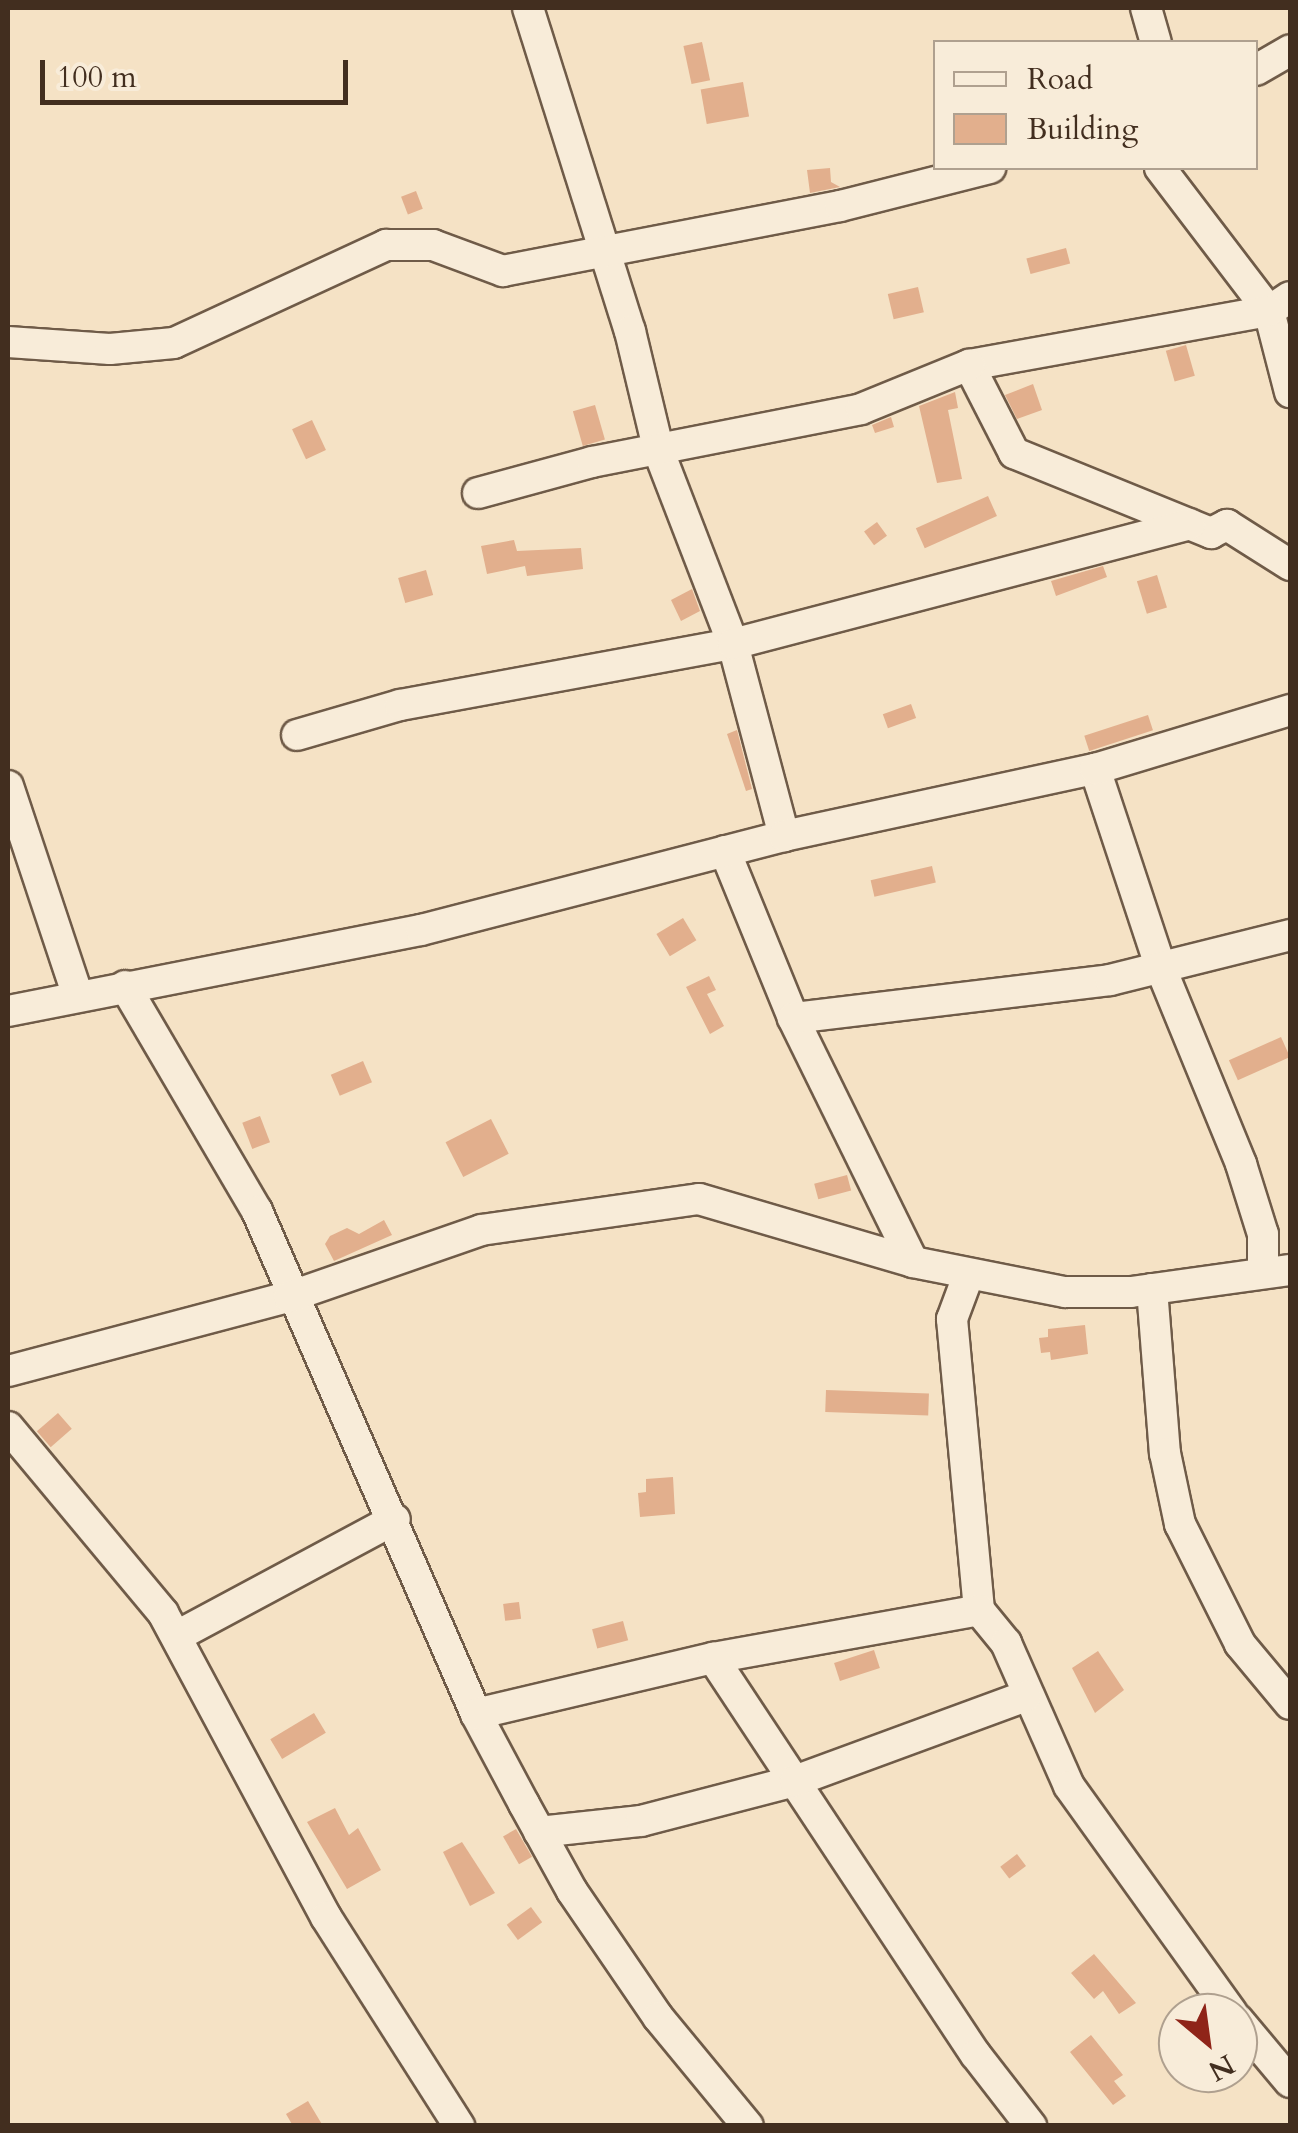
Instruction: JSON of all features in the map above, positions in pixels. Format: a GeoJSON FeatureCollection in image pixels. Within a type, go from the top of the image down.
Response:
{"type":"FeatureCollection","features":[{"type":"Feature","properties":{"kind":"street"},"geometry":{"type":"LineString","coordinates":[[528,8],[603,249],[659,452],[733,644],[784,836]]}},
{"type":"Feature","properties":{"kind":"street"},"geometry":{"type":"LineString","coordinates":[[1146,8],[1155,40]]}},
{"type":"Feature","properties":{"kind":"street"},"geometry":{"type":"LineString","coordinates":[[1258,69],[1290,50]]}},
{"type":"Feature","properties":{"kind":"street"},"geometry":{"type":"LineString","coordinates":[[8,342],[110,348],[174,344],[386,245],[433,246],[503,271],[840,206],[982,170]]}},
{"type":"Feature","properties":{"kind":"street"},"geometry":{"type":"LineString","coordinates":[[1162,170],[1280,304],[1290,392]]}},
{"type":"Feature","properties":{"kind":"street"},"geometry":{"type":"LineString","coordinates":[[478,494],[861,409],[968,365],[1280,304]]}},
{"type":"Feature","properties":{"kind":"street"},"geometry":{"type":"LineString","coordinates":[[968,365],[1014,452],[1211,533],[1228,525],[1290,566]]}},
{"type":"Feature","properties":{"kind":"street"},"geometry":{"type":"LineString","coordinates":[[297,735],[400,705],[733,644],[1190,524]]}},
{"type":"Feature","properties":{"kind":"street"},"geometry":{"type":"LineString","coordinates":[[8,1012],[77,994],[421,930],[784,836],[1094,769],[1290,710]]}},
{"type":"Feature","properties":{"kind":"street"},"geometry":{"type":"LineString","coordinates":[[8,1372],[289,1297],[481,1230],[699,1199],[968,1276],[1065,1292],[1152,1289],[1277,1272],[1240,1164],[1162,971],[1094,769]]}},
{"type":"Feature","properties":{"kind":"street"},"geometry":{"type":"LineString","coordinates":[[8,786],[77,994]]}},
{"type":"Feature","properties":{"kind":"street"},"geometry":{"type":"LineString","coordinates":[[726,852],[792,1018],[913,1262]]}},
{"type":"Feature","properties":{"kind":"street"},"geometry":{"type":"LineString","coordinates":[[792,1018],[1162,971],[1290,936]]}},
{"type":"Feature","properties":{"kind":"street"},"geometry":{"type":"LineString","coordinates":[[125,986],[257,1211],[289,1297],[395,1519],[476,1714],[539,1832],[658,2017],[748,2126]]}},
{"type":"Feature","properties":{"kind":"street"},"geometry":{"type":"LineString","coordinates":[[968,1276],[952,1319],[980,1610],[1006,1643],[1026,1696],[1069,1786],[1218,1993]]}},
{"type":"Feature","properties":{"kind":"street"},"geometry":{"type":"LineString","coordinates":[[1152,1289],[1165,1453],[1180,1524],[1240,1644],[1290,1704]]}},
{"type":"Feature","properties":{"kind":"street"},"geometry":{"type":"LineString","coordinates":[[11,1439],[177,1636],[326,1917],[458,2126]]}},
{"type":"Feature","properties":{"kind":"street"},"geometry":{"type":"LineString","coordinates":[[177,1636],[395,1519]]}},
{"type":"Feature","properties":{"kind":"street"},"geometry":{"type":"LineString","coordinates":[[476,1714],[713,1658],[980,1610]]}},
{"type":"Feature","properties":{"kind":"street"},"geometry":{"type":"LineString","coordinates":[[713,1658],[976,2055],[1031,2126]]}},
{"type":"Feature","properties":{"kind":"street"},"geometry":{"type":"LineString","coordinates":[[539,1832],[641,1821],[795,1781],[1026,1696]]}},
{"type":"Feature","properties":{"kind":"street"},"geometry":{"type":"LineString","coordinates":[[1258,2044],[1290,2082]]}},
{"type":"Feature","properties":{"kind":"building"},"geometry":{"type":"Polygon","coordinates":[[[702,42],[710,80],[692,84],[683,46],[702,42]]]}},
{"type":"Feature","properties":{"kind":"building"},"geometry":{"type":"Polygon","coordinates":[[[743,82],[749,116],[707,124],[701,89],[743,82]]]}},
{"type":"Feature","properties":{"kind":"building"},"geometry":{"type":"Polygon","coordinates":[[[830,168],[831,182],[840,187],[810,193],[807,170],[830,168]]]}},
{"type":"Feature","properties":{"kind":"building"},"geometry":{"type":"Polygon","coordinates":[[[416,191],[423,209],[408,214],[401,197],[416,191]]]}},
{"type":"Feature","properties":{"kind":"building"},"geometry":{"type":"Polygon","coordinates":[[[1066,248],[1070,263],[1031,274],[1026,259],[1066,248]]]}},
{"type":"Feature","properties":{"kind":"building"},"geometry":{"type":"Polygon","coordinates":[[[918,287],[924,312],[894,319],[888,294],[918,287]]]}},
{"type":"Feature","properties":{"kind":"building"},"geometry":{"type":"Polygon","coordinates":[[[1186,345],[1195,376],[1175,382],[1166,351],[1186,345]]]}},
{"type":"Feature","properties":{"kind":"building"},"geometry":{"type":"Polygon","coordinates":[[[1033,384],[1042,410],[1017,419],[1005,395],[1033,384]]]}},
{"type":"Feature","properties":{"kind":"building"},"geometry":{"type":"Polygon","coordinates":[[[955,392],[958,408],[948,410],[962,479],[937,483],[919,406],[955,392]]]}},
{"type":"Feature","properties":{"kind":"building"},"geometry":{"type":"Polygon","coordinates":[[[595,405],[605,440],[583,446],[573,411],[595,405]]]}},
{"type":"Feature","properties":{"kind":"building"},"geometry":{"type":"Polygon","coordinates":[[[891,417],[894,427],[875,433],[872,425],[891,417]]]}},
{"type":"Feature","properties":{"kind":"building"},"geometry":{"type":"Polygon","coordinates":[[[312,420],[326,450],[306,459],[292,429],[312,420]]]}},
{"type":"Feature","properties":{"kind":"building"},"geometry":{"type":"Polygon","coordinates":[[[988,496],[997,516],[925,548],[916,528],[988,496]]]}},
{"type":"Feature","properties":{"kind":"building"},"geometry":{"type":"Polygon","coordinates":[[[877,522],[887,536],[874,545],[864,531],[877,522]]]}},
{"type":"Feature","properties":{"kind":"building"},"geometry":{"type":"Polygon","coordinates":[[[514,540],[517,551],[581,548],[583,569],[527,576],[525,566],[487,574],[481,546],[514,540]]]}},
{"type":"Feature","properties":{"kind":"building"},"geometry":{"type":"Polygon","coordinates":[[[1103,566],[1107,577],[1056,596],[1051,581],[1103,566]]]}},
{"type":"Feature","properties":{"kind":"building"},"geometry":{"type":"Polygon","coordinates":[[[426,570],[433,595],[405,603],[398,578],[426,570]]]}},
{"type":"Feature","properties":{"kind":"building"},"geometry":{"type":"Polygon","coordinates":[[[1157,575],[1167,608],[1147,614],[1137,581],[1157,575]]]}},
{"type":"Feature","properties":{"kind":"building"},"geometry":{"type":"Polygon","coordinates":[[[692,589],[700,611],[681,621],[671,600],[692,589]]]}},
{"type":"Feature","properties":{"kind":"building"},"geometry":{"type":"Polygon","coordinates":[[[911,704],[916,718],[888,728],[883,714],[911,704]]]}},
{"type":"Feature","properties":{"kind":"building"},"geometry":{"type":"Polygon","coordinates":[[[1148,715],[1153,730],[1089,751],[1084,736],[1148,715]]]}},
{"type":"Feature","properties":{"kind":"building"},"geometry":{"type":"Polygon","coordinates":[[[737,730],[752,789],[746,791],[727,734],[737,730]]]}},
{"type":"Feature","properties":{"kind":"building"},"geometry":{"type":"Polygon","coordinates":[[[932,866],[936,883],[874,897],[871,880],[932,866]]]}},
{"type":"Feature","properties":{"kind":"building"},"geometry":{"type":"Polygon","coordinates":[[[683,918],[696,940],[670,956],[656,934],[683,918]]]}},
{"type":"Feature","properties":{"kind":"building"},"geometry":{"type":"Polygon","coordinates":[[[709,976],[716,990],[707,994],[724,1026],[710,1034],[686,987],[709,976]]]}},
{"type":"Feature","properties":{"kind":"building"},"geometry":{"type":"Polygon","coordinates":[[[1281,1037],[1290,1057],[1238,1080],[1229,1060],[1281,1037]]]}},
{"type":"Feature","properties":{"kind":"building"},"geometry":{"type":"Polygon","coordinates":[[[363,1061],[372,1082],[340,1096],[331,1075],[363,1061]]]}},
{"type":"Feature","properties":{"kind":"building"},"geometry":{"type":"Polygon","coordinates":[[[260,1116],[270,1142],[252,1149],[242,1123],[260,1116]]]}},
{"type":"Feature","properties":{"kind":"building"},"geometry":{"type":"Polygon","coordinates":[[[491,1119],[509,1154],[463,1177],[446,1142],[491,1119]]]}},
{"type":"Feature","properties":{"kind":"building"},"geometry":{"type":"Polygon","coordinates":[[[847,1175],[851,1190],[818,1199],[814,1184],[847,1175]]]}},
{"type":"Feature","properties":{"kind":"building"},"geometry":{"type":"Polygon","coordinates":[[[384,1220],[392,1235],[334,1261],[325,1244],[330,1236],[347,1228],[359,1234],[384,1220]]]}},
{"type":"Feature","properties":{"kind":"building"},"geometry":{"type":"Polygon","coordinates":[[[1085,1325],[1088,1354],[1051,1360],[1050,1352],[1041,1353],[1039,1338],[1048,1337],[1048,1329],[1085,1325]]]}},
{"type":"Feature","properties":{"kind":"building"},"geometry":{"type":"Polygon","coordinates":[[[826,1390],[929,1394],[928,1416],[825,1412],[826,1390]]]}},
{"type":"Feature","properties":{"kind":"building"},"geometry":{"type":"Polygon","coordinates":[[[58,1413],[72,1429],[51,1447],[37,1431],[58,1413]]]}},
{"type":"Feature","properties":{"kind":"building"},"geometry":{"type":"Polygon","coordinates":[[[673,1477],[675,1514],[640,1517],[638,1493],[646,1492],[646,1479],[673,1477]]]}},
{"type":"Feature","properties":{"kind":"building"},"geometry":{"type":"Polygon","coordinates":[[[519,1602],[521,1619],[505,1621],[503,1604],[519,1602]]]}},
{"type":"Feature","properties":{"kind":"building"},"geometry":{"type":"Polygon","coordinates":[[[623,1621],[628,1640],[597,1649],[592,1629],[623,1621]]]}},
{"type":"Feature","properties":{"kind":"building"},"geometry":{"type":"Polygon","coordinates":[[[874,1650],[880,1668],[840,1681],[834,1663],[874,1650]]]}},
{"type":"Feature","properties":{"kind":"building"},"geometry":{"type":"Polygon","coordinates":[[[1098,1651],[1124,1690],[1095,1713],[1072,1668],[1098,1651]]]}},
{"type":"Feature","properties":{"kind":"building"},"geometry":{"type":"Polygon","coordinates":[[[314,1713],[326,1733],[282,1759],[270,1739],[314,1713]]]}},
{"type":"Feature","properties":{"kind":"building"},"geometry":{"type":"Polygon","coordinates":[[[335,1808],[349,1835],[358,1828],[381,1870],[347,1889],[307,1822],[335,1808]]]}},
{"type":"Feature","properties":{"kind":"building"},"geometry":{"type":"Polygon","coordinates":[[[516,1829],[532,1857],[519,1864],[503,1836],[516,1829]]]}},
{"type":"Feature","properties":{"kind":"building"},"geometry":{"type":"Polygon","coordinates":[[[462,1842],[495,1893],[470,1906],[443,1852],[462,1842]]]}},
{"type":"Feature","properties":{"kind":"building"},"geometry":{"type":"Polygon","coordinates":[[[1017,1854],[1026,1866],[1009,1879],[1000,1867],[1017,1854]]]}},
{"type":"Feature","properties":{"kind":"building"},"geometry":{"type":"Polygon","coordinates":[[[531,1907],[542,1922],[518,1940],[507,1925],[531,1907]]]}},
{"type":"Feature","properties":{"kind":"building"},"geometry":{"type":"Polygon","coordinates":[[[1094,1954],[1136,2003],[1119,2014],[1103,1991],[1094,1999],[1071,1973],[1094,1954]]]}},
{"type":"Feature","properties":{"kind":"building"},"geometry":{"type":"Polygon","coordinates":[[[1091,2035],[1123,2075],[1114,2081],[1126,2096],[1113,2105],[1070,2052],[1091,2035]]]}},
{"type":"Feature","properties":{"kind":"building"},"geometry":{"type":"Polygon","coordinates":[[[308,2101],[323,2126],[293,2126],[286,2114],[308,2101]]]}}]}
